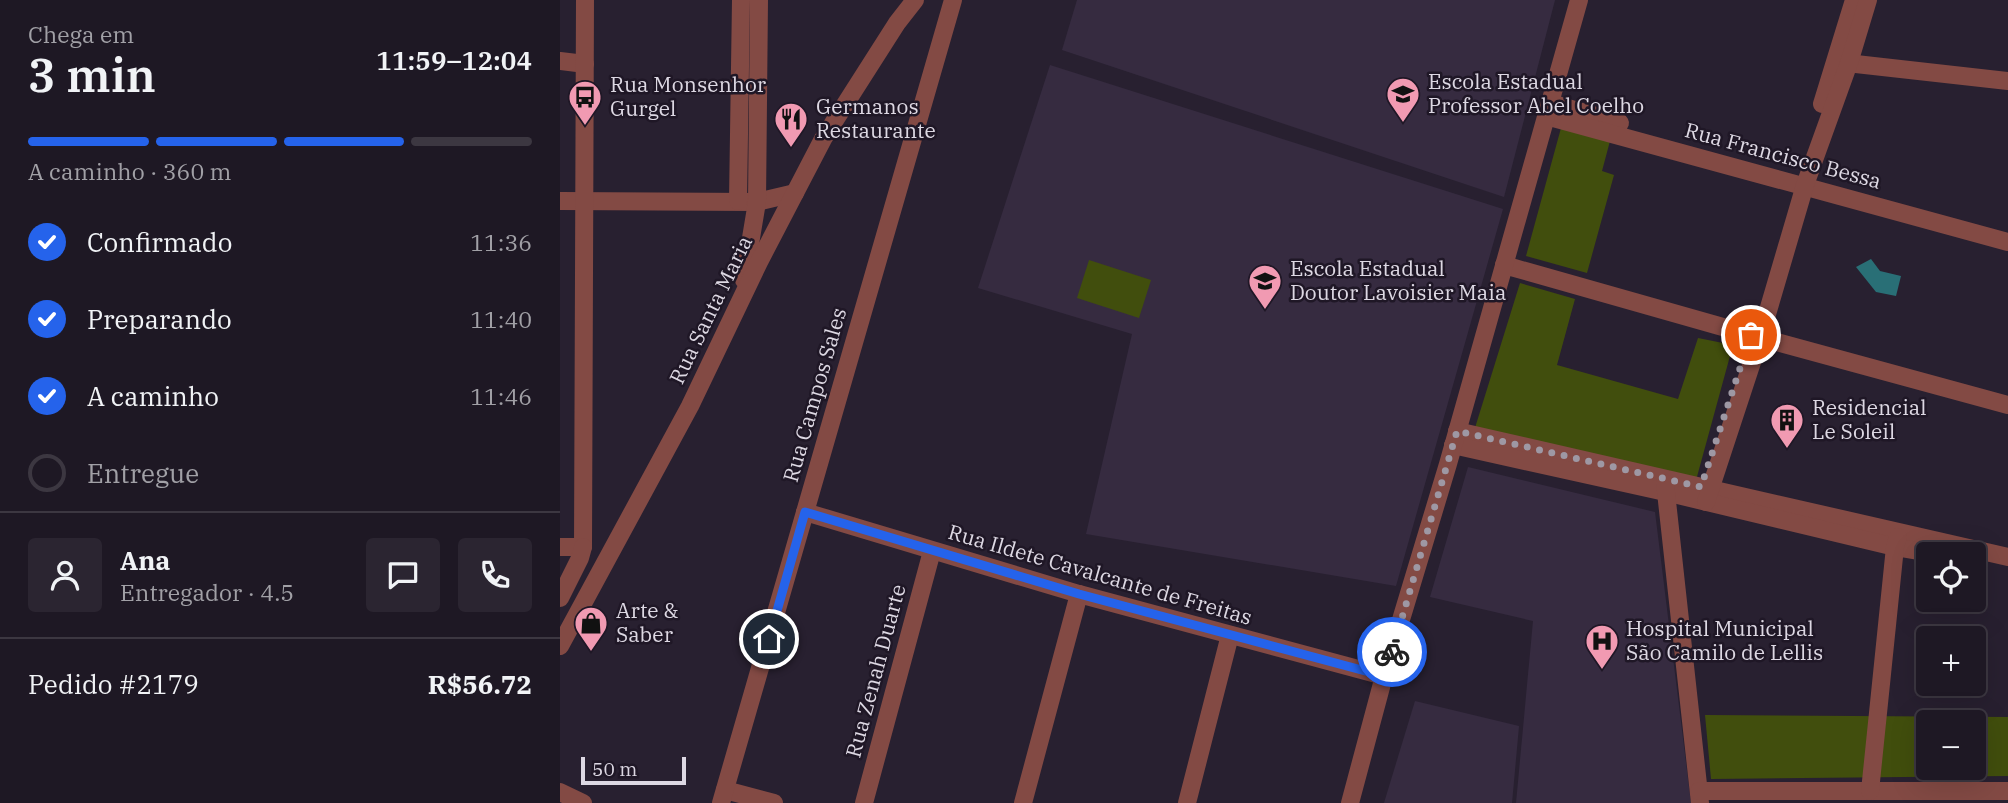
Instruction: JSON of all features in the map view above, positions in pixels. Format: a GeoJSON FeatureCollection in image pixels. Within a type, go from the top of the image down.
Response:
{"type":"FeatureCollection","features":[{"type":"Feature","properties":{"kind":"street"},"geometry":{"type":"LineString","coordinates":[[560,598],[583,547],[585,0]]}},
{"type":"Feature","properties":{"kind":"street"},"geometry":{"type":"LineString","coordinates":[[738,201],[741,0]]}},
{"type":"Feature","properties":{"kind":"street"},"geometry":{"type":"LineString","coordinates":[[742,298],[757,202],[759,0]]}},
{"type":"Feature","properties":{"kind":"street","name":"Rua Santa Maria"},"geometry":{"type":"LineString","coordinates":[[560,646],[690,406],[823,139],[897,23],[915,0]]}},
{"type":"Feature","properties":{"kind":"street","name":"Rua Campos Sales"},"geometry":{"type":"LineString","coordinates":[[723,797],[953,0]]}},
{"type":"Feature","properties":{"kind":"street"},"geometry":{"type":"LineString","coordinates":[[1350,803],[1384,676],[1455,438],[1579,0]]}},
{"type":"Feature","properties":{"kind":"street"},"geometry":{"type":"LineString","coordinates":[[1843,62],[1854,0]]}},
{"type":"Feature","properties":{"kind":"street"},"geometry":{"type":"LineString","coordinates":[[1703,495],[1756,336],[1803,180],[1843,62],[1868,0]]}},
{"type":"Feature","properties":{"kind":"street"},"geometry":{"type":"LineString","coordinates":[[560,61],[585,64]]}},
{"type":"Feature","properties":{"kind":"street"},"geometry":{"type":"LineString","coordinates":[[1843,62],[2008,81]]}},
{"type":"Feature","properties":{"kind":"street","name":"Rua Francisco Bessa"},"geometry":{"type":"LineString","coordinates":[[1548,110],[1803,180],[2008,242]]}},
{"type":"Feature","properties":{"kind":"street","name":"Rua Francisco Bessa"},"geometry":{"type":"LineString","coordinates":[[1803,180],[2008,230]]}},
{"type":"Feature","properties":{"kind":"street"},"geometry":{"type":"LineString","coordinates":[[560,201],[757,202],[795,193]]}},
{"type":"Feature","properties":{"kind":"street"},"geometry":{"type":"LineString","coordinates":[[1503,265],[2008,405]]}},
{"type":"Feature","properties":{"kind":"street"},"geometry":{"type":"LineString","coordinates":[[1455,438],[1897,539],[2008,557]]}},
{"type":"Feature","properties":{"kind":"street"},"geometry":{"type":"LineString","coordinates":[[1665,486],[1699,797],[1870,791],[2008,790]]}},
{"type":"Feature","properties":{"kind":"street","name":"Rua Ildete Cavalcante de Freitas"},"geometry":{"type":"LineString","coordinates":[[805,512],[1079,594],[1384,676]]}},
{"type":"Feature","properties":{"kind":"street"},"geometry":{"type":"LineString","coordinates":[[1897,539],[1916,546]]}},
{"type":"Feature","properties":{"kind":"street"},"geometry":{"type":"LineString","coordinates":[[1870,791],[1897,539]]}},
{"type":"Feature","properties":{"kind":"street"},"geometry":{"type":"LineString","coordinates":[[560,547],[583,547]]}},
{"type":"Feature","properties":{"kind":"street","name":"Rua Zenah Duarte"},"geometry":{"type":"LineString","coordinates":[[864,803],[932,551]]}},
{"type":"Feature","properties":{"kind":"street"},"geometry":{"type":"LineString","coordinates":[[1986,564],[2008,569]]}},
{"type":"Feature","properties":{"kind":"street"},"geometry":{"type":"LineString","coordinates":[[1023,803],[1079,594]]}},
{"type":"Feature","properties":{"kind":"street"},"geometry":{"type":"LineString","coordinates":[[1187,803],[1230,635]]}},
{"type":"Feature","properties":{"kind":"street"},"geometry":{"type":"LineString","coordinates":[[560,792],[583,803]]}},
{"type":"Feature","properties":{"kind":"street"},"geometry":{"type":"LineString","coordinates":[[723,797],[774,803]]}},
{"type":"Feature","properties":{"kind":"shaded area","name":"Escola Estadual Professor Abel Coelho"},"geometry":{"type":"Polygon","coordinates":[[[1077,0],[1555,0],[1504,197],[1062,50],[1077,0]]]}},
{"type":"Feature","properties":{"kind":"shaded area","name":"Escola Estadual Doutor Lavoisier Maia"},"geometry":{"type":"Polygon","coordinates":[[[1050,65],[1503,209],[1396,586],[1086,534],[1132,334],[978,288],[1050,65]]]}},
{"type":"Feature","properties":{"kind":"shaded area"},"geometry":{"type":"Polygon","coordinates":[[[1871,259],[1880,271],[1901,276],[1896,296],[1876,292],[1856,267],[1871,259]]]}},
{"type":"Feature","properties":{"kind":"shaded area","name":"Hospital Municipal São Camilo de Lellis"},"geometry":{"type":"Polygon","coordinates":[[[1468,467],[1655,512],[1691,803],[1516,803],[1533,621],[1430,597],[1468,467]]]}},
{"type":"Feature","properties":{"kind":"shaded area"},"geometry":{"type":"Polygon","coordinates":[[[1415,701],[1519,726],[1512,803],[1384,803],[1415,701]]]}},
{"type":"Feature","properties":{"kind":"green space"},"geometry":{"type":"Polygon","coordinates":[[[1561,128],[1610,141],[1602,171],[1614,175],[1587,273],[1526,256],[1561,128]]]}},
{"type":"Feature","properties":{"kind":"green space"},"geometry":{"type":"Polygon","coordinates":[[[1089,260],[1151,280],[1139,318],[1077,298],[1089,260]]]}},
{"type":"Feature","properties":{"kind":"green space"},"geometry":{"type":"Polygon","coordinates":[[[1520,283],[1575,299],[1557,365],[1678,399],[1698,338],[1733,345],[1695,484],[1474,431],[1520,283]]]}},
{"type":"Feature","properties":{"kind":"green space"},"geometry":{"type":"Polygon","coordinates":[[[1705,715],[1916,716],[1916,777],[1711,779],[1705,715]]]}},
{"type":"Feature","properties":{"kind":"green space"},"geometry":{"type":"Polygon","coordinates":[[[1986,717],[2008,717],[2008,776],[1986,776],[1986,717]]]}},
{"type":"Feature","properties":{"kind":"way so far"},"geometry":{"type":"LineString","coordinates":[[1392,652],[1457,431],[1701,487],[1751,335]]}},
{"type":"Feature","properties":{"kind":"place","name":"Escola Estadual Professor Abel Coelho"},"geometry":{"type":"Point","coordinates":[1403,124]}},
{"type":"Feature","properties":{"kind":"place","name":"Rua Monsenhor Gurgel"},"geometry":{"type":"Point","coordinates":[585,127]}},
{"type":"Feature","properties":{"kind":"place","name":"Germanos Restaurante"},"geometry":{"type":"Point","coordinates":[791,149]}},
{"type":"Feature","properties":{"kind":"place","name":"Escola Estadual Doutor Lavoisier Maia"},"geometry":{"type":"Point","coordinates":[1265,311]}},
{"type":"Feature","properties":{"kind":"place","name":"Residencial Le Soleil"},"geometry":{"type":"Point","coordinates":[1787,450]}},
{"type":"Feature","properties":{"kind":"place","name":"Arte & Saber"},"geometry":{"type":"Point","coordinates":[591,653]}},
{"type":"Feature","properties":{"kind":"place","name":"Hospital Municipal São Camilo de Lellis"},"geometry":{"type":"Point","coordinates":[1602,671]}},
{"type":"Feature","properties":{"kind":"route"},"geometry":{"type":"LineString","coordinates":[[769,639],[805,512],[1079,594],[1384,676],[1392,652]]}}]}
